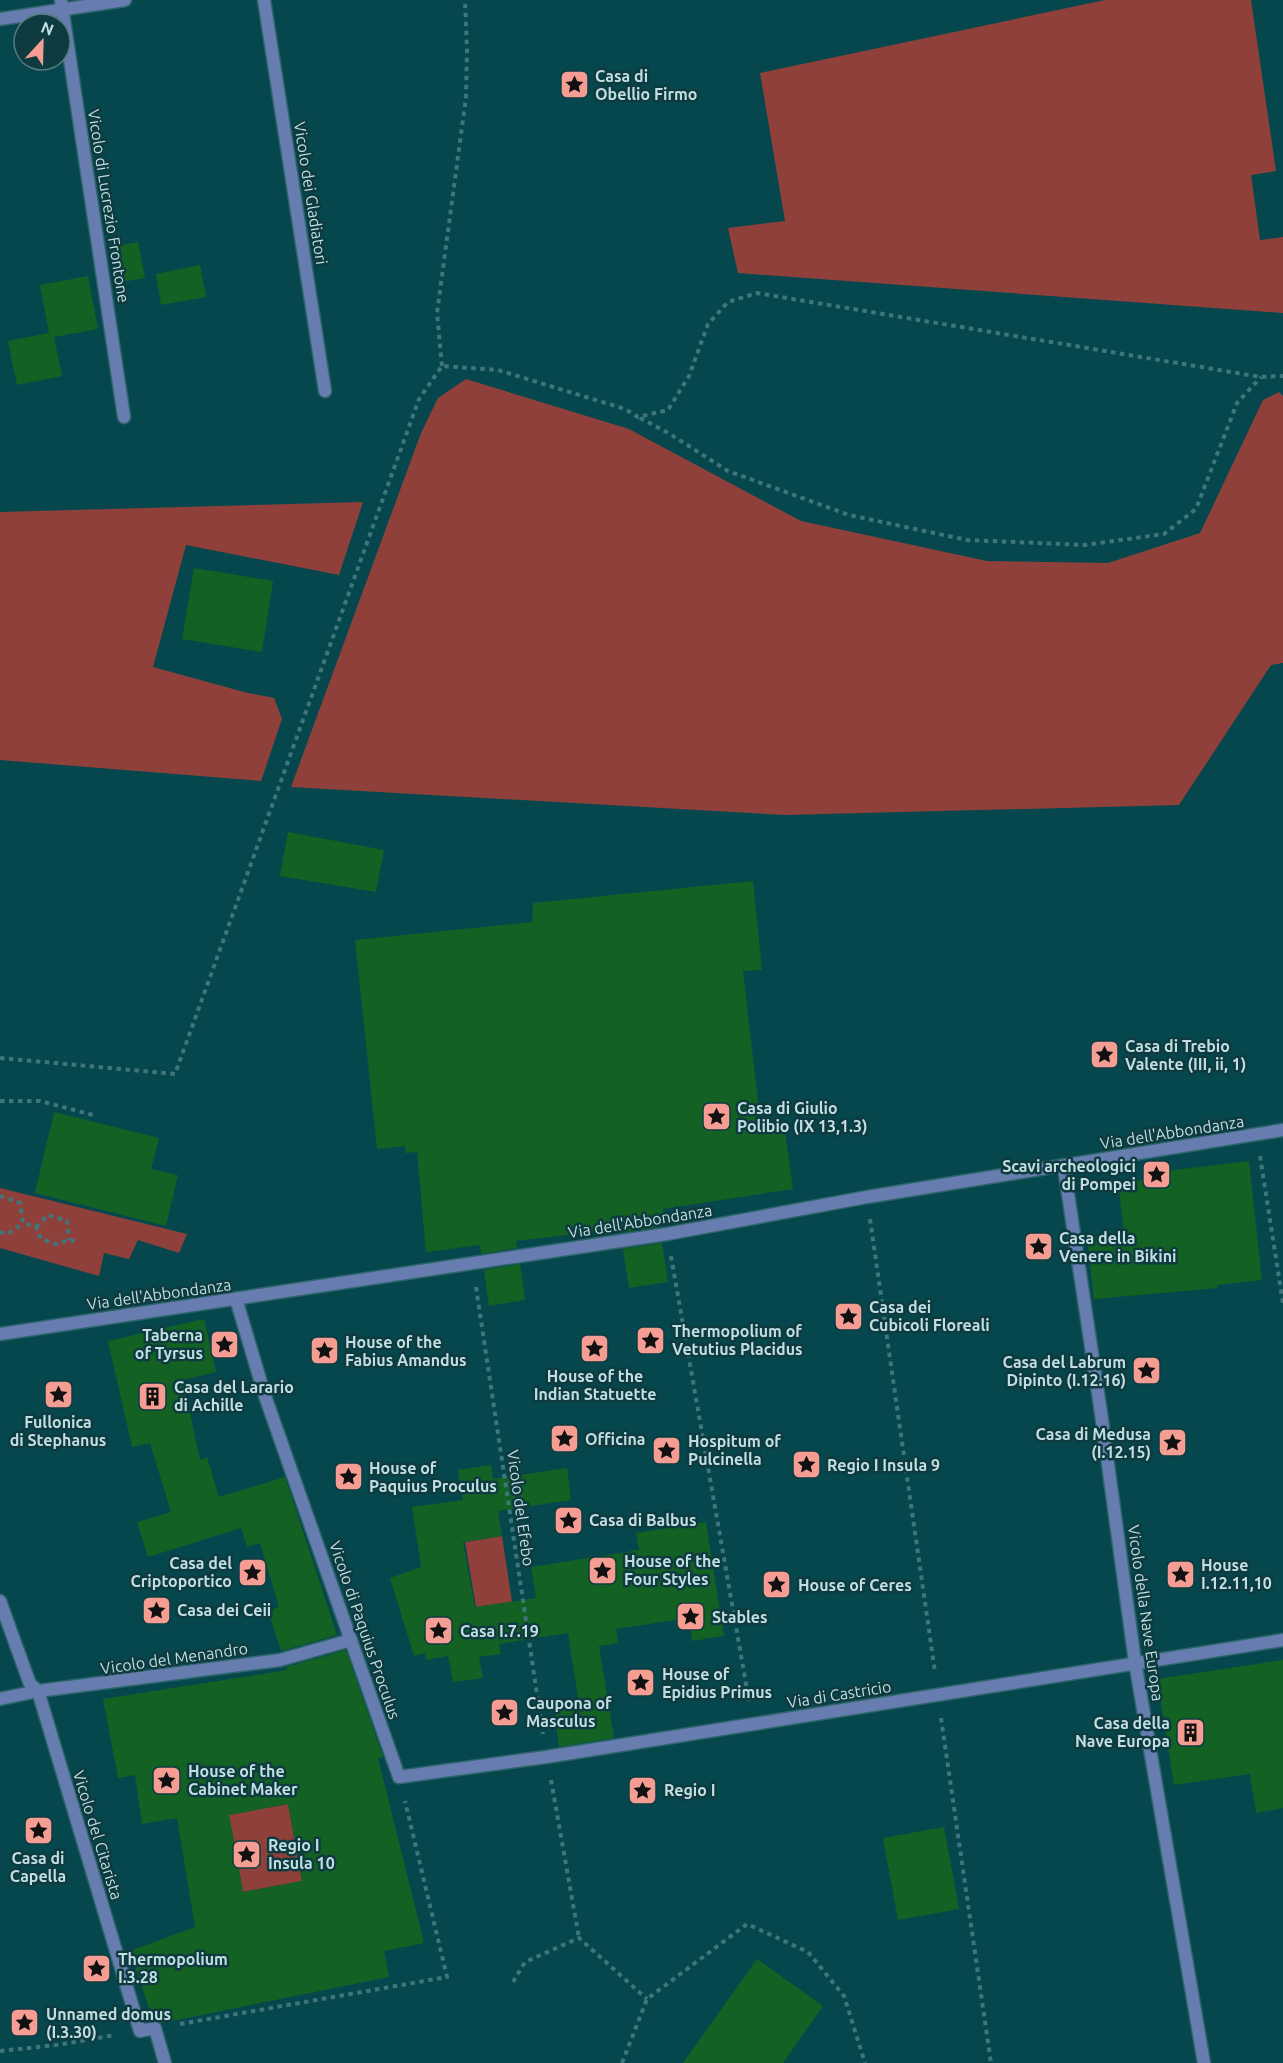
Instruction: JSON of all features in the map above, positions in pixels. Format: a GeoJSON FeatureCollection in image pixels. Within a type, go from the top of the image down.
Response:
{"type":"FeatureCollection","features":[{"type":"Feature","properties":{"kind":"street"},"geometry":{"type":"LineString","coordinates":[[0,19],[61,4],[125,0]]}},
{"type":"Feature","properties":{"kind":"street","name":"Vicolo dei Gladiatori"},"geometry":{"type":"LineString","coordinates":[[264,0],[325,391]]}},
{"type":"Feature","properties":{"kind":"street","name":"Vicolo di Lucrezio Frontone"},"geometry":{"type":"LineString","coordinates":[[61,4],[124,417]]}},
{"type":"Feature","properties":{"kind":"street","name":"Via dell'Abbondanza"},"geometry":{"type":"LineString","coordinates":[[0,1334],[667,1234],[867,1197],[1283,1130]]}},
{"type":"Feature","properties":{"kind":"street","name":"Vicolo della Nave Europa"},"geometry":{"type":"LineString","coordinates":[[1064,1167],[1135,1662],[1204,2063]]}},
{"type":"Feature","properties":{"kind":"street","name":"Vicolo di Paquius Proculus"},"geometry":{"type":"LineString","coordinates":[[236,1299],[265,1396],[399,1777]]}},
{"type":"Feature","properties":{"kind":"street","name":"Vicolo del Citarista"},"geometry":{"type":"LineString","coordinates":[[0,1602],[30,1684],[38,1691],[140,2031]]}},
{"type":"Feature","properties":{"kind":"street","name":"Vicolo del Menandro"},"geometry":{"type":"LineString","coordinates":[[0,1699],[38,1691],[280,1660],[351,1640]]}},
{"type":"Feature","properties":{"kind":"street","name":"Via di Castricio"},"geometry":{"type":"LineString","coordinates":[[399,1777],[546,1757],[1283,1640]]}},
{"type":"Feature","properties":{"kind":"street"},"geometry":{"type":"LineString","coordinates":[[140,2031],[155,2028],[165,2063]]}},
{"type":"Feature","properties":{"kind":"path"},"geometry":{"type":"LineString","coordinates":[[0,1058],[175,1074],[419,399],[442,366],[437,313],[466,97],[465,0]]}},
{"type":"Feature","properties":{"kind":"path"},"geometry":{"type":"LineString","coordinates":[[639,417],[668,410],[690,376],[708,324],[728,302],[757,293],[1261,377],[1283,376]]}},
{"type":"Feature","properties":{"kind":"path"},"geometry":{"type":"LineString","coordinates":[[442,366],[498,370],[624,409],[670,434],[728,471],[849,515],[967,540],[1085,545],[1164,534],[1196,509],[1238,403],[1261,377]]}},
{"type":"Feature","properties":{"kind":"path"},"geometry":{"type":"LineString","coordinates":[[0,1101],[40,1101],[97,1116]]}},
{"type":"Feature","properties":{"kind":"path"},"geometry":{"type":"LineString","coordinates":[[1257,1135],[1283,1303]]}},
{"type":"Feature","properties":{"kind":"path"},"geometry":{"type":"LineString","coordinates":[[0,1196],[20,1203],[23,1223]]}},
{"type":"Feature","properties":{"kind":"path"},"geometry":{"type":"LineString","coordinates":[[867,1197],[992,2063]]}},
{"type":"Feature","properties":{"kind":"path"},"geometry":{"type":"LineString","coordinates":[[36,1227],[48,1215],[67,1221],[69,1240]]}},
{"type":"Feature","properties":{"kind":"path"},"geometry":{"type":"LineString","coordinates":[[23,1223],[36,1227]]}},
{"type":"Feature","properties":{"kind":"path"},"geometry":{"type":"LineString","coordinates":[[0,1232],[8,1234],[23,1223]]}},
{"type":"Feature","properties":{"kind":"path"},"geometry":{"type":"LineString","coordinates":[[36,1227],[41,1239],[56,1244],[69,1240],[78,1242]]}},
{"type":"Feature","properties":{"kind":"path"},"geometry":{"type":"LineString","coordinates":[[667,1234],[753,1724]]}},
{"type":"Feature","properties":{"kind":"path","name":"Vicolo del Efebo"},"geometry":{"type":"LineString","coordinates":[[473,1263],[546,1757],[579,1938]]}},
{"type":"Feature","properties":{"kind":"path"},"geometry":{"type":"LineString","coordinates":[[155,2028],[447,1977],[399,1777]]}},
{"type":"Feature","properties":{"kind":"path"},"geometry":{"type":"LineString","coordinates":[[622,2063],[647,1999],[747,1924],[807,1952],[844,1996],[865,2063]]}},
{"type":"Feature","properties":{"kind":"path"},"geometry":{"type":"LineString","coordinates":[[513,1982],[525,1962],[579,1938],[647,1999]]}},
{"type":"Feature","properties":{"kind":"path"},"geometry":{"type":"LineString","coordinates":[[0,2051],[57,2045],[140,2031]]}},
{"type":"Feature","properties":{"kind":"shaded area"},"geometry":{"type":"Polygon","coordinates":[[[1105,0],[1251,0],[1276,171],[1251,175],[1260,240],[1283,237],[1283,313],[738,273],[728,228],[785,221],[760,73],[1105,0]]]}},
{"type":"Feature","properties":{"kind":"shaded area"},"geometry":{"type":"Polygon","coordinates":[[[466,379],[629,429],[801,521],[987,561],[1108,563],[1200,533],[1263,400],[1279,392],[1283,396],[1283,663],[1271,665],[1179,805],[785,815],[291,787],[421,433],[438,398],[466,379]]]}},
{"type":"Feature","properties":{"kind":"shaded area"},"geometry":{"type":"Polygon","coordinates":[[[363,502],[339,575],[186,545],[153,667],[274,698],[282,719],[261,781],[0,760],[0,512],[363,502]]]}},
{"type":"Feature","properties":{"kind":"shaded area"},"geometry":{"type":"Polygon","coordinates":[[[0,1188],[187,1234],[179,1253],[138,1240],[129,1259],[104,1253],[99,1276],[0,1248],[0,1188]]]}},
{"type":"Feature","properties":{"kind":"shaded area"},"geometry":{"type":"Polygon","coordinates":[[[502,1536],[512,1602],[476,1607],[465,1542],[502,1536]]]}},
{"type":"Feature","properties":{"kind":"shaded area"},"geometry":{"type":"Polygon","coordinates":[[[288,1804],[302,1881],[243,1892],[229,1815],[288,1804]]]}},
{"type":"Feature","properties":{"kind":"building"},"geometry":{"type":"Polygon","coordinates":[[[138,242],[145,278],[117,283],[110,247],[138,242]]]}},
{"type":"Feature","properties":{"kind":"building"},"geometry":{"type":"Polygon","coordinates":[[[200,265],[206,297],[161,305],[156,274],[200,265]]]}},
{"type":"Feature","properties":{"kind":"building"},"geometry":{"type":"Polygon","coordinates":[[[88,276],[98,329],[54,337],[62,376],[17,385],[8,341],[49,333],[40,285],[88,276]]]}},
{"type":"Feature","properties":{"kind":"building"},"geometry":{"type":"Polygon","coordinates":[[[194,568],[273,581],[262,652],[182,639],[194,568]]]}},
{"type":"Feature","properties":{"kind":"building"},"geometry":{"type":"Polygon","coordinates":[[[288,832],[384,850],[376,892],[280,876],[288,832]]]}},
{"type":"Feature","properties":{"kind":"building"},"geometry":{"type":"Polygon","coordinates":[[[753,881],[762,970],[743,971],[761,1127],[784,1125],[793,1189],[663,1209],[664,1224],[659,1227],[621,1233],[620,1229],[516,1241],[517,1248],[481,1254],[480,1245],[426,1252],[417,1152],[405,1153],[405,1146],[377,1149],[355,940],[532,922],[533,903],[753,881]]]}},
{"type":"Feature","properties":{"kind":"building"},"geometry":{"type":"Polygon","coordinates":[[[54,1112],[159,1138],[151,1169],[178,1175],[166,1226],[35,1193],[54,1112]]]}},
{"type":"Feature","properties":{"kind":"building"},"geometry":{"type":"Polygon","coordinates":[[[1249,1161],[1262,1280],[1217,1285],[1218,1288],[1094,1299],[1087,1238],[1124,1234],[1119,1191],[1128,1191],[1128,1182],[1159,1178],[1158,1172],[1249,1161]]]}},
{"type":"Feature","properties":{"kind":"building"},"geometry":{"type":"Polygon","coordinates":[[[662,1243],[668,1282],[629,1288],[623,1249],[662,1243]]]}},
{"type":"Feature","properties":{"kind":"building"},"geometry":{"type":"Polygon","coordinates":[[[520,1264],[525,1300],[489,1306],[484,1270],[520,1264]]]}},
{"type":"Feature","properties":{"kind":"building"},"geometry":{"type":"Polygon","coordinates":[[[204,1319],[216,1372],[183,1380],[200,1460],[207,1457],[219,1497],[285,1477],[337,1635],[281,1651],[268,1611],[279,1607],[260,1543],[247,1547],[241,1528],[148,1557],[137,1522],[171,1512],[150,1443],[132,1447],[108,1341],[204,1319]]]}},
{"type":"Feature","properties":{"kind":"building"},"geometry":{"type":"Polygon","coordinates":[[[491,1465],[493,1479],[567,1468],[571,1500],[498,1511],[502,1536],[463,1542],[475,1607],[536,1598],[531,1567],[639,1550],[636,1533],[706,1522],[724,1636],[692,1641],[689,1618],[616,1629],[618,1643],[599,1646],[614,1738],[559,1747],[554,1708],[579,1704],[568,1633],[499,1644],[501,1654],[479,1657],[483,1678],[453,1682],[448,1656],[426,1660],[425,1653],[414,1656],[390,1578],[421,1567],[412,1507],[463,1500],[458,1470],[491,1465]]]}},
{"type":"Feature","properties":{"kind":"building"},"geometry":{"type":"Polygon","coordinates":[[[346,1650],[383,1757],[378,1758],[424,1943],[384,1951],[389,1977],[162,2023],[153,2020],[130,1951],[195,1927],[177,1818],[142,1824],[135,1775],[118,1778],[103,1699],[287,1670],[286,1667],[346,1650]],[[288,1804],[229,1815],[243,1892],[302,1881],[288,1804]]]}},
{"type":"Feature","properties":{"kind":"building","name":"Casa della Nave Europa"},"geometry":{"type":"Polygon","coordinates":[[[1283,1660],[1283,1808],[1256,1813],[1250,1774],[1174,1785],[1157,1679],[1283,1660]]]}},
{"type":"Feature","properties":{"kind":"building"},"geometry":{"type":"Polygon","coordinates":[[[944,1827],[959,1909],[898,1920],[883,1838],[944,1827]]]}},
{"type":"Feature","properties":{"kind":"building"},"geometry":{"type":"Polygon","coordinates":[[[757,1959],[823,2006],[783,2063],[683,2063],[757,1959]]]}},
{"type":"Feature","properties":{"kind":"place","name":"Casa di Obellio Firmo"},"geometry":{"type":"Point","coordinates":[574,85]}},
{"type":"Feature","properties":{"kind":"place","name":"Casa di Trebio Valente (III, ii, 1)"},"geometry":{"type":"Point","coordinates":[1104,1055]}},
{"type":"Feature","properties":{"kind":"place","name":"Casa di Giulio Polibio (IX 13,1.3)"},"geometry":{"type":"Point","coordinates":[716,1117]}},
{"type":"Feature","properties":{"kind":"place","name":"Scavi archeologici di Pompei"},"geometry":{"type":"Point","coordinates":[1157,1175]}},
{"type":"Feature","properties":{"kind":"place","name":"Casa della Venere in Bikini"},"geometry":{"type":"Point","coordinates":[1038,1247]}},
{"type":"Feature","properties":{"kind":"place","name":"Casa dei Cubicoli Floreali"},"geometry":{"type":"Point","coordinates":[848,1316]}},
{"type":"Feature","properties":{"kind":"place","name":"Thermopolium of Vetutius Placidus"},"geometry":{"type":"Point","coordinates":[651,1340]}},
{"type":"Feature","properties":{"kind":"place","name":"Taberna of Tyrsus"},"geometry":{"type":"Point","coordinates":[224,1344]}},
{"type":"Feature","properties":{"kind":"place","name":"House of the Indian Statuette"},"geometry":{"type":"Point","coordinates":[595,1348]}},
{"type":"Feature","properties":{"kind":"place","name":"House of the Fabius Amandus"},"geometry":{"type":"Point","coordinates":[324,1351]}},
{"type":"Feature","properties":{"kind":"place","name":"Casa del Labrum Dipinto (I.12.16)"},"geometry":{"type":"Point","coordinates":[1147,1371]}},
{"type":"Feature","properties":{"kind":"place","name":"Fullonica di Stephanus"},"geometry":{"type":"Point","coordinates":[58,1394]}},
{"type":"Feature","properties":{"kind":"place","name":"Casa del Larario di Achille"},"geometry":{"type":"Point","coordinates":[153,1396]}},
{"type":"Feature","properties":{"kind":"place","name":"Officina"},"geometry":{"type":"Point","coordinates":[564,1439]}},
{"type":"Feature","properties":{"kind":"place","name":"Casa di Medusa (I.12.15)"},"geometry":{"type":"Point","coordinates":[1172,1443]}},
{"type":"Feature","properties":{"kind":"place","name":"Hospitum of Pulcinella"},"geometry":{"type":"Point","coordinates":[667,1450]}},
{"type":"Feature","properties":{"kind":"place","name":"Regio I Insula 9"},"geometry":{"type":"Point","coordinates":[806,1465]}},
{"type":"Feature","properties":{"kind":"place","name":"House of Paquius Proculus"},"geometry":{"type":"Point","coordinates":[348,1477]}},
{"type":"Feature","properties":{"kind":"place","name":"Casa di Balbus"},"geometry":{"type":"Point","coordinates":[568,1520]}},
{"type":"Feature","properties":{"kind":"place","name":"House of the Four Styles"},"geometry":{"type":"Point","coordinates":[603,1570]}},
{"type":"Feature","properties":{"kind":"place","name":"Casa del Criptoportico"},"geometry":{"type":"Point","coordinates":[253,1572]}},
{"type":"Feature","properties":{"kind":"place","name":"House I.12.11,10"},"geometry":{"type":"Point","coordinates":[1180,1574]}},
{"type":"Feature","properties":{"kind":"place","name":"House of Ceres"},"geometry":{"type":"Point","coordinates":[777,1585]}},
{"type":"Feature","properties":{"kind":"place","name":"Casa dei Ceii"},"geometry":{"type":"Point","coordinates":[156,1610]}},
{"type":"Feature","properties":{"kind":"place","name":"Stables"},"geometry":{"type":"Point","coordinates":[691,1617]}},
{"type":"Feature","properties":{"kind":"place","name":"Casa I.7.19"},"geometry":{"type":"Point","coordinates":[439,1631]}},
{"type":"Feature","properties":{"kind":"place","name":"House of Epidius Primus"},"geometry":{"type":"Point","coordinates":[641,1683]}},
{"type":"Feature","properties":{"kind":"place","name":"Caupona of Masculus"},"geometry":{"type":"Point","coordinates":[505,1712]}},
{"type":"Feature","properties":{"kind":"place","name":"Casa della Nave Europa"},"geometry":{"type":"Point","coordinates":[1191,1732]}},
{"type":"Feature","properties":{"kind":"place","name":"House of the Cabinet Maker"},"geometry":{"type":"Point","coordinates":[167,1780]}},
{"type":"Feature","properties":{"kind":"place","name":"Regio I"},"geometry":{"type":"Point","coordinates":[643,1790]}},
{"type":"Feature","properties":{"kind":"place","name":"Casa di Capella"},"geometry":{"type":"Point","coordinates":[38,1830]}},
{"type":"Feature","properties":{"kind":"place","name":"Regio I Insula 10"},"geometry":{"type":"Point","coordinates":[247,1854]}},
{"type":"Feature","properties":{"kind":"place","name":"Thermopolium I.3.28"},"geometry":{"type":"Point","coordinates":[97,1968]}},
{"type":"Feature","properties":{"kind":"place","name":"Unnamed domus (I.3.30)"},"geometry":{"type":"Point","coordinates":[25,2023]}}]}
